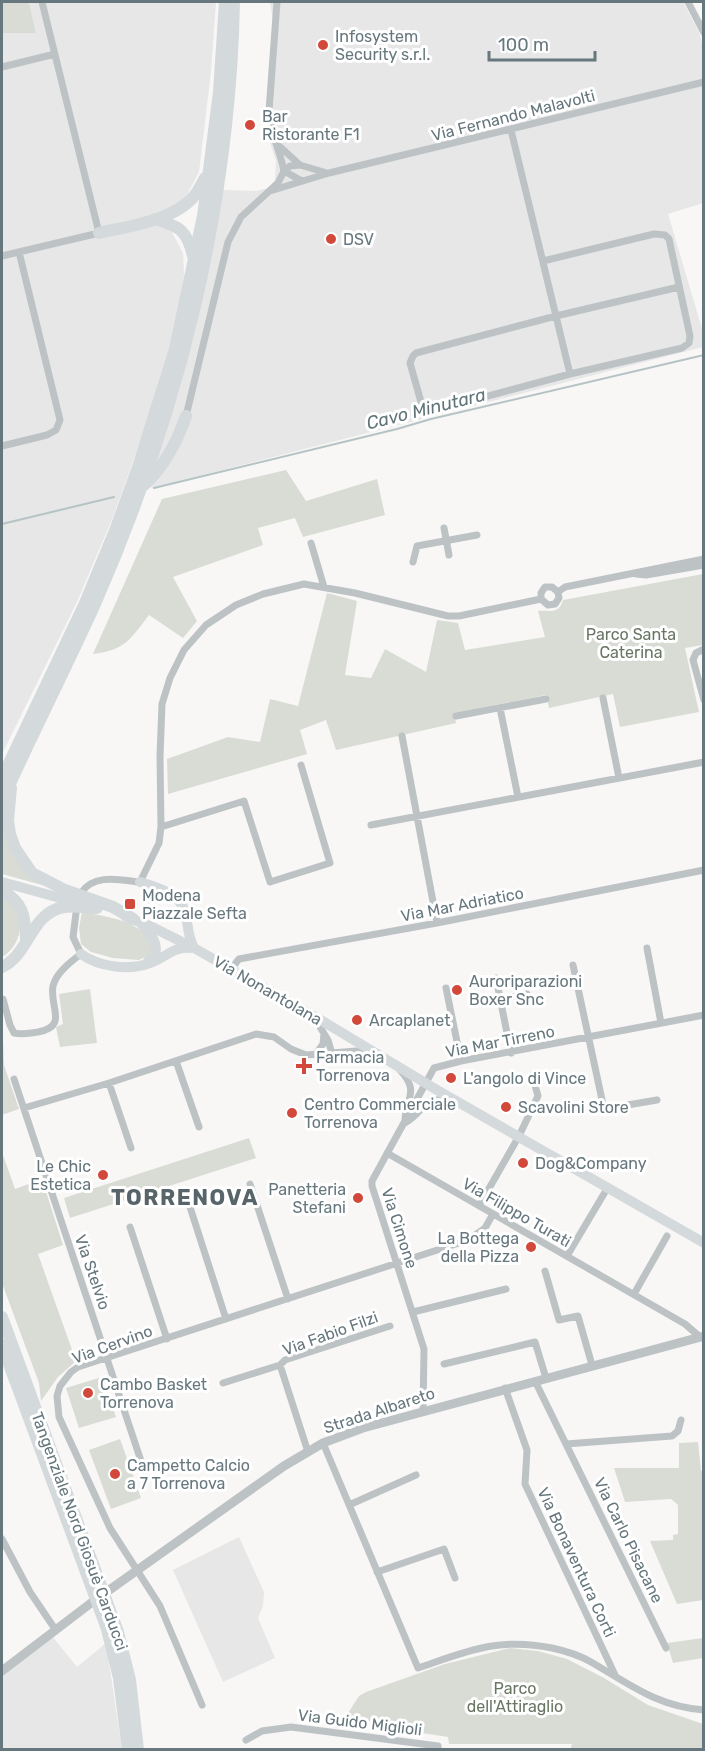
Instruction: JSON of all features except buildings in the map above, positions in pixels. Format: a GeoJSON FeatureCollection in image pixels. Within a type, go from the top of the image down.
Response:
{"type":"FeatureCollection","features":[{"type":"Feature","properties":{"kind":"highway"},"geometry":{"type":"LineString","coordinates":[[2,801],[6,779],[85,603],[140,464],[175,349],[194,260],[208,171],[222,58],[225,2]]}},
{"type":"Feature","properties":{"kind":"highway"},"geometry":{"type":"LineString","coordinates":[[135,920],[113,907],[65,890],[32,873],[15,848],[10,834],[6,779],[95,604],[141,488],[172,394],[199,292],[223,144],[230,85],[234,2]]}},
{"type":"Feature","properties":{"kind":"highway"},"geometry":{"type":"LineString","coordinates":[[99,233],[155,219],[179,210],[196,194],[208,171]]}},
{"type":"Feature","properties":{"kind":"highway"},"geometry":{"type":"LineString","coordinates":[[155,219],[173,224],[182,231],[188,240],[194,260]]}},
{"type":"Feature","properties":{"kind":"highway"},"geometry":{"type":"LineString","coordinates":[[141,488],[156,475],[169,455],[179,437],[186,416]]}},
{"type":"Feature","properties":{"kind":"highway"},"geometry":{"type":"LineString","coordinates":[[2,890],[14,899],[22,911],[26,939]]}},
{"type":"Feature","properties":{"kind":"highway"},"geometry":{"type":"LineString","coordinates":[[2,967],[20,953],[26,939],[39,921],[54,910],[69,907],[97,908]]}},
{"type":"Feature","properties":{"kind":"highway","name":"Tangenziale Nord Giosuè Carducci"},"geometry":{"type":"LineString","coordinates":[[2,1317],[125,1679],[138,1749]]}},
{"type":"Feature","properties":{"kind":"highway","name":"Tangenziale Nord Giosuè Carducci"},"geometry":{"type":"LineString","coordinates":[[2,1345],[70,1513]]}},
{"type":"Feature","properties":{"kind":"highway","name":"Tangenziale Nord Giosuè Carducci"},"geometry":{"type":"LineString","coordinates":[[125,1679],[128,1749]]}},
{"type":"Feature","properties":{"kind":"main road","name":"Via Nonantolana"},"geometry":{"type":"LineString","coordinates":[[2,882],[97,908],[163,932],[314,1016],[704,1243]]}},
{"type":"Feature","properties":{"kind":"main road"},"geometry":{"type":"LineString","coordinates":[[81,954],[94,962],[126,967],[150,963],[177,949],[194,948],[188,934],[186,916],[181,903],[160,888],[140,882]]}},
{"type":"Feature","properties":{"kind":"main road"},"geometry":{"type":"LineString","coordinates":[[163,932],[179,923],[183,914],[181,903]]}},
{"type":"Feature","properties":{"kind":"main road"},"geometry":{"type":"LineString","coordinates":[[135,920],[150,934],[156,947],[155,955],[144,964]]}},
{"type":"Feature","properties":{"kind":"street"},"geometry":{"type":"LineString","coordinates":[[2,256],[99,233],[42,2]]}},
{"type":"Feature","properties":{"kind":"street"},"geometry":{"type":"LineString","coordinates":[[277,2],[270,125],[284,171],[304,182]]}},
{"type":"Feature","properties":{"kind":"street"},"geometry":{"type":"LineString","coordinates":[[688,2],[704,33]]}},
{"type":"Feature","properties":{"kind":"street"},"geometry":{"type":"LineString","coordinates":[[2,67],[56,54]]}},
{"type":"Feature","properties":{"kind":"street","name":"Via Fernando Malavolti"},"geometry":{"type":"LineString","coordinates":[[270,191],[329,173],[704,82]]}},
{"type":"Feature","properties":{"kind":"street"},"geometry":{"type":"LineString","coordinates":[[511,130],[570,374]]}},
{"type":"Feature","properties":{"kind":"street","name":"Via Fernando Malavolti"},"geometry":{"type":"LineString","coordinates":[[276,143],[300,165],[329,173]]}},
{"type":"Feature","properties":{"kind":"street"},"geometry":{"type":"LineString","coordinates":[[284,171],[290,166],[300,165]]}},
{"type":"Feature","properties":{"kind":"street","name":"Via Fernando Malavolti"},"geometry":{"type":"LineString","coordinates":[[186,416],[228,242],[241,217],[278,183],[284,171]]}},
{"type":"Feature","properties":{"kind":"street"},"geometry":{"type":"LineString","coordinates":[[543,261],[660,233],[669,239],[680,287],[690,336],[687,346],[429,411],[421,406],[411,359],[416,353],[556,316],[680,287]]}},
{"type":"Feature","properties":{"kind":"street"},"geometry":{"type":"LineString","coordinates":[[2,446],[47,435],[56,430],[60,420],[19,252]]}},
{"type":"Feature","properties":{"kind":"street"},"geometry":{"type":"LineString","coordinates":[[444,528],[449,555]]}},
{"type":"Feature","properties":{"kind":"street"},"geometry":{"type":"LineString","coordinates":[[413,562],[417,546],[477,535]]}},
{"type":"Feature","properties":{"kind":"street"},"geometry":{"type":"LineString","coordinates":[[311,543],[324,586]]}},
{"type":"Feature","properties":{"kind":"street"},"geometry":{"type":"LineString","coordinates":[[558,592],[565,587],[704,558]]}},
{"type":"Feature","properties":{"kind":"street"},"geometry":{"type":"LineString","coordinates":[[636,574],[646,576],[704,565]]}},
{"type":"Feature","properties":{"kind":"street"},"geometry":{"type":"LineString","coordinates":[[81,893],[90,883],[98,880],[140,882],[158,849],[161,827],[162,704],[170,678],[184,650],[206,625],[236,605],[263,594],[304,584],[324,586],[448,616],[459,616],[541,599]]}},
{"type":"Feature","properties":{"kind":"street"},"geometry":{"type":"LineString","coordinates":[[552,587],[558,592],[559,598],[555,604],[548,605],[541,599],[541,593],[545,588],[552,587]]}},
{"type":"Feature","properties":{"kind":"street"},"geometry":{"type":"LineString","coordinates":[[704,650],[696,654],[693,660],[704,700]]}},
{"type":"Feature","properties":{"kind":"street"},"geometry":{"type":"LineString","coordinates":[[603,698],[619,778]]}},
{"type":"Feature","properties":{"kind":"street"},"geometry":{"type":"LineString","coordinates":[[456,716],[546,699]]}},
{"type":"Feature","properties":{"kind":"street"},"geometry":{"type":"LineString","coordinates":[[500,708],[518,797]]}},
{"type":"Feature","properties":{"kind":"street"},"geometry":{"type":"LineString","coordinates":[[402,736],[437,923]]}},
{"type":"Feature","properties":{"kind":"street"},"geometry":{"type":"LineString","coordinates":[[371,825],[704,762]]}},
{"type":"Feature","properties":{"kind":"street"},"geometry":{"type":"LineString","coordinates":[[161,827],[244,801],[270,882],[330,863],[301,765]]}},
{"type":"Feature","properties":{"kind":"street","name":"Via Mar Adriatico"},"geometry":{"type":"LineString","coordinates":[[231,969],[239,959],[437,923],[704,870]]}},
{"type":"Feature","properties":{"kind":"street"},"geometry":{"type":"LineString","coordinates":[[3,999],[14,1033],[20,1035],[46,1030],[56,1021],[53,995],[55,980],[69,963],[81,954],[73,938],[76,913]]}},
{"type":"Feature","properties":{"kind":"street"},"geometry":{"type":"LineString","coordinates":[[647,948],[661,1023]]}},
{"type":"Feature","properties":{"kind":"street"},"geometry":{"type":"LineString","coordinates":[[573,965],[604,1109],[657,1100]]}},
{"type":"Feature","properties":{"kind":"street"},"geometry":{"type":"LineString","coordinates":[[496,978],[511,1053]]}},
{"type":"Feature","properties":{"kind":"street"},"geometry":{"type":"LineString","coordinates":[[446,988],[461,1061]]}},
{"type":"Feature","properties":{"kind":"street"},"geometry":{"type":"LineString","coordinates":[[501,999],[528,994]]}},
{"type":"Feature","properties":{"kind":"street","name":"Via Mar Tirreno"},"geometry":{"type":"LineString","coordinates":[[426,1083],[434,1068],[461,1061],[704,1015]]}},
{"type":"Feature","properties":{"kind":"street"},"geometry":{"type":"LineString","coordinates":[[314,1016],[332,1054]]}},
{"type":"Feature","properties":{"kind":"street"},"geometry":{"type":"LineString","coordinates":[[24,1108],[109,1083],[256,1034],[274,1037],[306,1055],[369,1050]]}},
{"type":"Feature","properties":{"kind":"street"},"geometry":{"type":"LineString","coordinates":[[315,1054],[323,1044],[324,1034]]}},
{"type":"Feature","properties":{"kind":"street"},"geometry":{"type":"LineString","coordinates":[[177,1061],[199,1127]]}},
{"type":"Feature","properties":{"kind":"street","name":"Via Cimone"},"geometry":{"type":"LineString","coordinates":[[390,1062],[407,1079],[412,1090],[411,1099],[405,1111],[405,1123]]}},
{"type":"Feature","properties":{"kind":"street"},"geometry":{"type":"LineString","coordinates":[[478,1206],[519,1136],[538,1096],[532,1075]]}},
{"type":"Feature","properties":{"kind":"street","name":"Via Stelvio"},"geometry":{"type":"LineString","coordinates":[[14,1080],[145,1473]]}},
{"type":"Feature","properties":{"kind":"street"},"geometry":{"type":"LineString","coordinates":[[109,1083],[131,1148]]}},
{"type":"Feature","properties":{"kind":"street","name":"Via Cimone"},"geometry":{"type":"LineString","coordinates":[[423,1411],[424,1349],[372,1186],[375,1173],[426,1083]]}},
{"type":"Feature","properties":{"kind":"street","name":"Via Cimone"},"geometry":{"type":"LineString","coordinates":[[405,1123],[414,1118],[424,1103],[431,1100],[442,1099],[456,1107],[467,1107]]}},
{"type":"Feature","properties":{"kind":"street","name":"Via Filippo Turati"},"geometry":{"type":"LineString","coordinates":[[387,1154],[634,1294],[702,1336]]}},
{"type":"Feature","properties":{"kind":"street"},"geometry":{"type":"LineString","coordinates":[[250,1184],[288,1299]]}},
{"type":"Feature","properties":{"kind":"street"},"geometry":{"type":"LineString","coordinates":[[567,1257],[608,1187]]}},
{"type":"Feature","properties":{"kind":"street"},"geometry":{"type":"LineString","coordinates":[[189,1204],[226,1319]]}},
{"type":"Feature","properties":{"kind":"street","name":"Via Cervino"},"geometry":{"type":"LineString","coordinates":[[202,1705],[160,1606],[110,1528],[59,1417],[57,1403],[60,1386],[78,1367],[468,1240],[485,1228],[493,1214]]}},
{"type":"Feature","properties":{"kind":"street","name":"Via Cervino"},"geometry":{"type":"LineString","coordinates":[[130,1227],[167,1338]]}},
{"type":"Feature","properties":{"kind":"street"},"geometry":{"type":"LineString","coordinates":[[634,1294],[667,1236]]}},
{"type":"Feature","properties":{"kind":"street"},"geometry":{"type":"LineString","coordinates":[[545,1271],[559,1320],[578,1316],[592,1365]]}},
{"type":"Feature","properties":{"kind":"street"},"geometry":{"type":"LineString","coordinates":[[413,1312],[506,1288]]}},
{"type":"Feature","properties":{"kind":"street","name":"Via Fabio Filzi"},"geometry":{"type":"LineString","coordinates":[[223,1383],[390,1326]]}},
{"type":"Feature","properties":{"kind":"street","name":"Strada Albareto"},"geometry":{"type":"LineString","coordinates":[[2,1671],[55,1629],[137,1570],[284,1466],[323,1443],[363,1428],[423,1411],[702,1336]]}},
{"type":"Feature","properties":{"kind":"street","name":"Strada Albareto"},"geometry":{"type":"LineString","coordinates":[[444,1364],[535,1342],[546,1378]]}},
{"type":"Feature","properties":{"kind":"street","name":"Via Fabio Filzi"},"geometry":{"type":"LineString","coordinates":[[280,1365],[308,1452]]}},
{"type":"Feature","properties":{"kind":"street","name":"Via Carlo Pisacane"},"geometry":{"type":"LineString","coordinates":[[535,1381],[666,1648]]}},
{"type":"Feature","properties":{"kind":"street","name":"Via Bonaventura Corti"},"geometry":{"type":"LineString","coordinates":[[505,1388],[527,1450],[525,1484],[616,1677]]}},
{"type":"Feature","properties":{"kind":"street"},"geometry":{"type":"LineString","coordinates":[[566,1444],[672,1436],[680,1427],[681,1420]]}},
{"type":"Feature","properties":{"kind":"street"},"geometry":{"type":"LineString","coordinates":[[323,1443],[418,1668],[471,1650],[514,1642],[578,1655],[636,1690],[685,1709],[704,1710]]}},
{"type":"Feature","properties":{"kind":"street"},"geometry":{"type":"LineString","coordinates":[[349,1505],[416,1475]]}},
{"type":"Feature","properties":{"kind":"street"},"geometry":{"type":"LineString","coordinates":[[2,1539],[30,1592],[55,1629]]}},
{"type":"Feature","properties":{"kind":"street"},"geometry":{"type":"LineString","coordinates":[[377,1572],[444,1549],[455,1578]]}},
{"type":"Feature","properties":{"kind":"street","name":"Via Guido Miglioli"},"geometry":{"type":"LineString","coordinates":[[246,1740],[262,1731],[291,1727],[438,1748]]}},
{"type":"Feature","properties":{"kind":"shaded area"},"geometry":{"type":"Polygon","coordinates":[[[29,2],[216,2],[211,72],[199,172],[186,197],[167,223],[183,253],[184,274],[180,309],[156,397],[113,517],[77,602],[2,754],[2,33],[36,33],[29,2]]]}},
{"type":"Feature","properties":{"kind":"shaded area"},"geometry":{"type":"Polygon","coordinates":[[[270,2],[683,2],[699,32],[703,47],[703,203],[668,214],[703,332],[703,347],[153,488],[147,486],[187,361],[212,253],[222,190],[256,191],[268,188],[275,180],[276,161],[265,127],[273,22],[270,2]]]}},
{"type":"Feature","properties":{"kind":"shaded area"},"geometry":{"type":"Polygon","coordinates":[[[239,1537],[264,1592],[263,1606],[258,1618],[275,1658],[223,1682],[173,1570],[239,1537]]]}},
{"type":"Feature","properties":{"kind":"shaded area"},"geometry":{"type":"Polygon","coordinates":[[[52,1636],[77,1667],[106,1643],[122,1749],[2,1750],[2,1675],[52,1636]]]}},
{"type":"Feature","properties":{"kind":"green space"},"geometry":{"type":"Polygon","coordinates":[[[2,2],[29,2],[36,33],[2,33],[2,2]]]}},
{"type":"Feature","properties":{"kind":"green space"},"geometry":{"type":"Polygon","coordinates":[[[286,470],[306,501],[377,479],[385,515],[303,537],[295,518],[258,528],[263,545],[173,577],[197,621],[183,638],[149,615],[126,642],[113,650],[93,654],[162,499],[286,470]]]}},
{"type":"Feature","properties":{"kind":"green space","name":"Parco Santa Caterina"},"geometry":{"type":"Polygon","coordinates":[[[703,574],[703,645],[685,648],[699,712],[620,727],[613,694],[549,708],[546,695],[454,713],[456,723],[336,750],[326,720],[300,730],[307,754],[168,794],[167,759],[228,737],[260,742],[270,699],[298,706],[327,593],[357,601],[345,675],[371,678],[385,649],[426,672],[437,620],[458,623],[465,650],[545,637],[538,611],[556,610],[563,600],[703,574]]]}},
{"type":"Feature","properties":{"kind":"green space"},"geometry":{"type":"Polygon","coordinates":[[[4,804],[3,823],[49,887],[2,874],[2,810],[4,804]]]}},
{"type":"Feature","properties":{"kind":"green space"},"geometry":{"type":"Polygon","coordinates":[[[2,895],[14,906],[20,929],[16,942],[2,957],[2,895]]]}},
{"type":"Feature","properties":{"kind":"green space"},"geometry":{"type":"Polygon","coordinates":[[[82,912],[113,918],[133,925],[149,938],[154,947],[149,955],[139,960],[113,958],[91,952],[81,944],[79,928],[82,912]]]}},
{"type":"Feature","properties":{"kind":"green space"},"geometry":{"type":"Polygon","coordinates":[[[90,989],[97,1043],[60,1047],[56,1027],[63,1024],[59,994],[90,989]]]}},
{"type":"Feature","properties":{"kind":"green space"},"geometry":{"type":"Polygon","coordinates":[[[2,1012],[4,1065],[19,1109],[2,1115],[2,1012]]]}},
{"type":"Feature","properties":{"kind":"green space"},"geometry":{"type":"Polygon","coordinates":[[[249,1138],[256,1158],[70,1218],[64,1198],[249,1138]]]}},
{"type":"Feature","properties":{"kind":"green space"},"geometry":{"type":"Polygon","coordinates":[[[2,1152],[15,1189],[42,1179],[63,1245],[38,1254],[76,1361],[58,1377],[41,1401],[39,1383],[2,1283],[2,1152]]]}},
{"type":"Feature","properties":{"kind":"green space"},"geometry":{"type":"Polygon","coordinates":[[[102,1377],[116,1417],[79,1428],[66,1388],[102,1377]]]}},
{"type":"Feature","properties":{"kind":"green space","name":"Campetto Calcio a 7 Torrenova"},"geometry":{"type":"Polygon","coordinates":[[[120,1439],[141,1498],[111,1509],[89,1450],[120,1439]]]}},
{"type":"Feature","properties":{"kind":"green space"},"geometry":{"type":"Polygon","coordinates":[[[698,1442],[701,1471],[704,1471],[703,1600],[677,1604],[650,1541],[673,1540],[673,1535],[678,1534],[678,1505],[671,1499],[625,1502],[614,1468],[679,1468],[679,1443],[698,1442]]]}},
{"type":"Feature","properties":{"kind":"green space"},"geometry":{"type":"Polygon","coordinates":[[[703,1638],[703,1658],[673,1663],[667,1643],[703,1638]]]}},
{"type":"Feature","properties":{"kind":"green space","name":"Parco dell'Attiraglio"},"geometry":{"type":"Polygon","coordinates":[[[510,1648],[538,1651],[567,1659],[648,1705],[703,1724],[703,1749],[570,1750],[572,1744],[449,1744],[448,1737],[343,1721],[359,1696],[366,1692],[445,1664],[510,1648]]]}},
{"type":"Feature","properties":{"kind":"waterway","name":"Cavo Minutara"},"geometry":{"type":"LineString","coordinates":[[154,488],[431,419],[704,355]]}},
{"type":"Feature","properties":{"kind":"waterway","name":"Cavo Minutara"},"geometry":{"type":"LineString","coordinates":[[2,524],[114,497]]}},
{"type":"Feature","properties":{"kind":"place","name":"Infosystem Security s.r.l."},"geometry":{"type":"Point","coordinates":[323,45]}},
{"type":"Feature","properties":{"kind":"place","name":"Bar Ristorante F1"},"geometry":{"type":"Point","coordinates":[250,125]}},
{"type":"Feature","properties":{"kind":"place","name":"DSV"},"geometry":{"type":"Point","coordinates":[331,239]}},
{"type":"Feature","properties":{"kind":"place","name":"Modena Piazzale Sefta"},"geometry":{"type":"Point","coordinates":[130,904]}},
{"type":"Feature","properties":{"kind":"place","name":"Auroriparazioni Boxer Snc"},"geometry":{"type":"Point","coordinates":[457,990]}},
{"type":"Feature","properties":{"kind":"place","name":"Arcaplanet"},"geometry":{"type":"Point","coordinates":[357,1020]}},
{"type":"Feature","properties":{"kind":"place","name":"Farmacia Torrenova"},"geometry":{"type":"Point","coordinates":[304,1066]}},
{"type":"Feature","properties":{"kind":"place","name":"L'angolo di Vince"},"geometry":{"type":"Point","coordinates":[451,1078]}},
{"type":"Feature","properties":{"kind":"place","name":"Scavolini Store"},"geometry":{"type":"Point","coordinates":[506,1107]}},
{"type":"Feature","properties":{"kind":"place","name":"Centro Commerciale Torrenova"},"geometry":{"type":"Point","coordinates":[292,1113]}},
{"type":"Feature","properties":{"kind":"place","name":"Dog&Company"},"geometry":{"type":"Point","coordinates":[523,1163]}},
{"type":"Feature","properties":{"kind":"place","name":"Le Chic Estetica"},"geometry":{"type":"Point","coordinates":[103,1175]}},
{"type":"Feature","properties":{"kind":"place","name":"Panetteria Stefani"},"geometry":{"type":"Point","coordinates":[358,1198]}},
{"type":"Feature","properties":{"kind":"place","name":"La Bottega della Pizza"},"geometry":{"type":"Point","coordinates":[531,1247]}},
{"type":"Feature","properties":{"kind":"place","name":"Cambo Basket Torrenova"},"geometry":{"type":"Point","coordinates":[88,1393]}},
{"type":"Feature","properties":{"kind":"place","name":"Campetto Calcio a 7 Torrenova"},"geometry":{"type":"Point","coordinates":[115,1474]}},
{"type":"Feature","properties":{"kind":"district","name":"TORRENOVA"},"geometry":{"type":"Point","coordinates":[185,1197]}}]}
